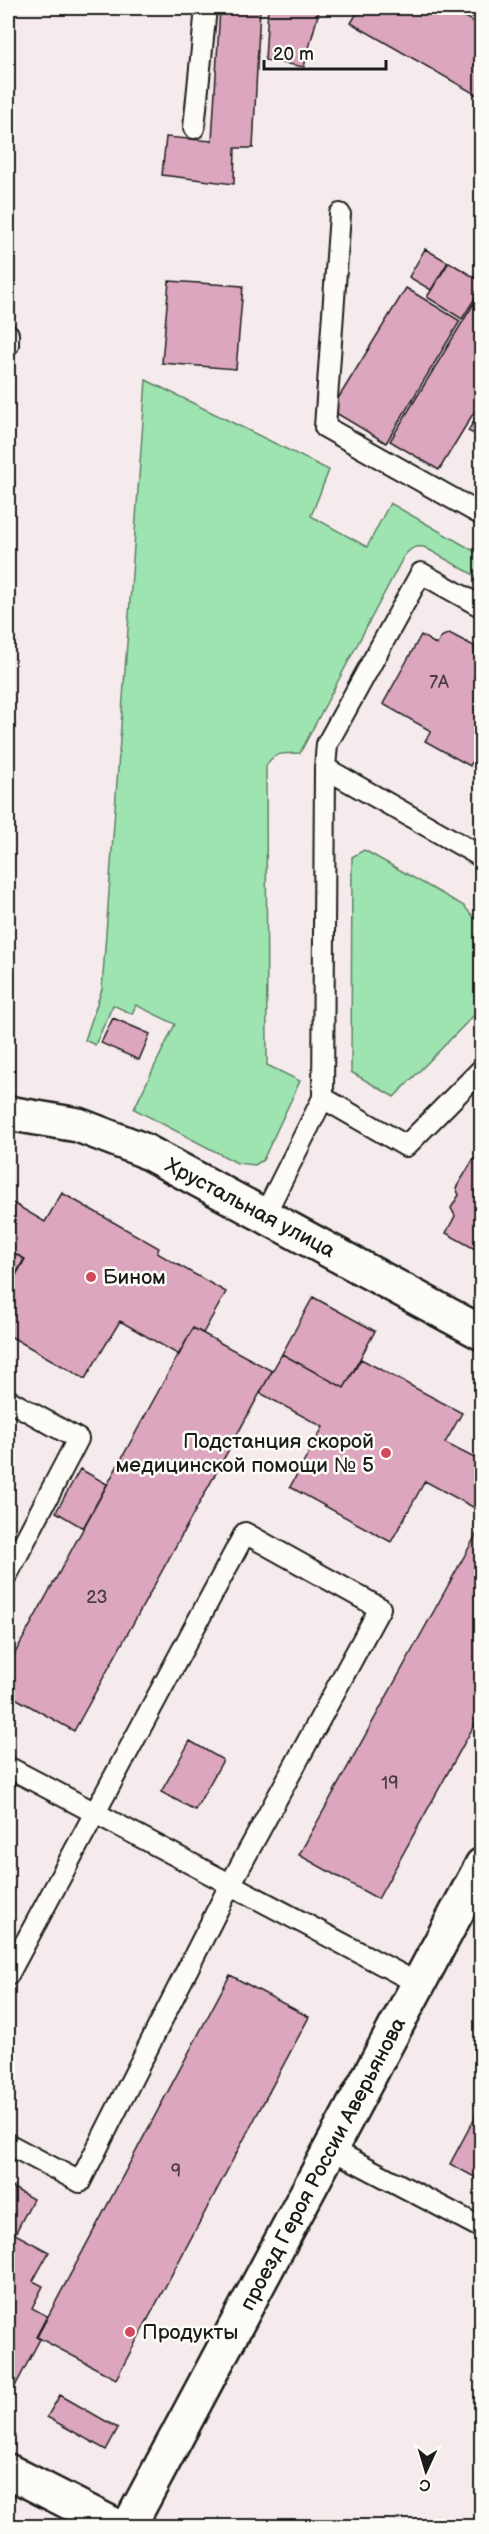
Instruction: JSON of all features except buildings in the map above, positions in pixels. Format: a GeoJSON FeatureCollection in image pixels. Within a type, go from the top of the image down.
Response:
{"type":"FeatureCollection","features":[{"type":"Feature","properties":{"kind":"street","name":"Хрустальная улица"},"geometry":{"type":"LineString","coordinates":[[8,1113],[78,1125],[132,1146],[265,1214],[482,1333]]}},
{"type":"Feature","properties":{"kind":"street","name":"проезд Героя России Аверьянова"},"geometry":{"type":"LineString","coordinates":[[129,2526],[482,1865]]}},
{"type":"Feature","properties":{"kind":"street"},"geometry":{"type":"LineString","coordinates":[[8,2471],[116,2526]]}},
{"type":"Feature","properties":{"kind":"lane"},"geometry":{"type":"LineString","coordinates":[[194,129],[206,8]]}},
{"type":"Feature","properties":{"kind":"lane"},"geometry":{"type":"LineString","coordinates":[[340,214],[325,427],[482,515]]}},
{"type":"Feature","properties":{"kind":"lane"},"geometry":{"type":"LineString","coordinates":[[8,334],[8,345]]}},
{"type":"Feature","properties":{"kind":"lane"},"geometry":{"type":"LineString","coordinates":[[265,1214],[323,1098],[327,744],[421,573],[482,607]]}},
{"type":"Feature","properties":{"kind":"lane"},"geometry":{"type":"LineString","coordinates":[[325,768],[482,857]]}},
{"type":"Feature","properties":{"kind":"lane"},"geometry":{"type":"LineString","coordinates":[[323,1098],[406,1146],[482,1069]]}},
{"type":"Feature","properties":{"kind":"lane"},"geometry":{"type":"LineString","coordinates":[[8,1400],[78,1439],[8,1573]]}},
{"type":"Feature","properties":{"kind":"lane"},"geometry":{"type":"LineString","coordinates":[[8,1975],[245,1533],[380,1608],[230,1885],[80,2182],[8,2144]]}},
{"type":"Feature","properties":{"kind":"lane"},"geometry":{"type":"LineString","coordinates":[[8,1767],[419,1984]]}},
{"type":"Feature","properties":{"kind":"lane"},"geometry":{"type":"LineString","coordinates":[[331,2149],[482,2228]]}},
{"type":"Feature","properties":{"kind":"green space"},"geometry":{"type":"Polygon","coordinates":[[[146,380],[329,470],[311,516],[367,547],[390,503],[481,555],[481,579],[424,547],[415,547],[409,551],[404,556],[300,753],[276,756],[266,766],[267,1065],[300,1081],[263,1160],[255,1165],[237,1163],[134,1109],[175,1024],[136,1005],[132,1014],[113,1005],[95,1045],[85,1040],[102,989],[146,380]]]}},
{"type":"Feature","properties":{"kind":"green space"},"geometry":{"type":"Polygon","coordinates":[[[364,850],[464,906],[481,925],[481,1008],[394,1097],[351,1072],[352,857],[364,850]]]}},
{"type":"Feature","properties":{"kind":"place","name":"Бином"},"geometry":{"type":"Point","coordinates":[91,1277]}},
{"type":"Feature","properties":{"kind":"place","name":"Подстанция скорой медицинской помощи № 5"},"geometry":{"type":"Point","coordinates":[386,1453]}},
{"type":"Feature","properties":{"kind":"place","name":"Продукты"},"geometry":{"type":"Point","coordinates":[130,2332]}}]}
